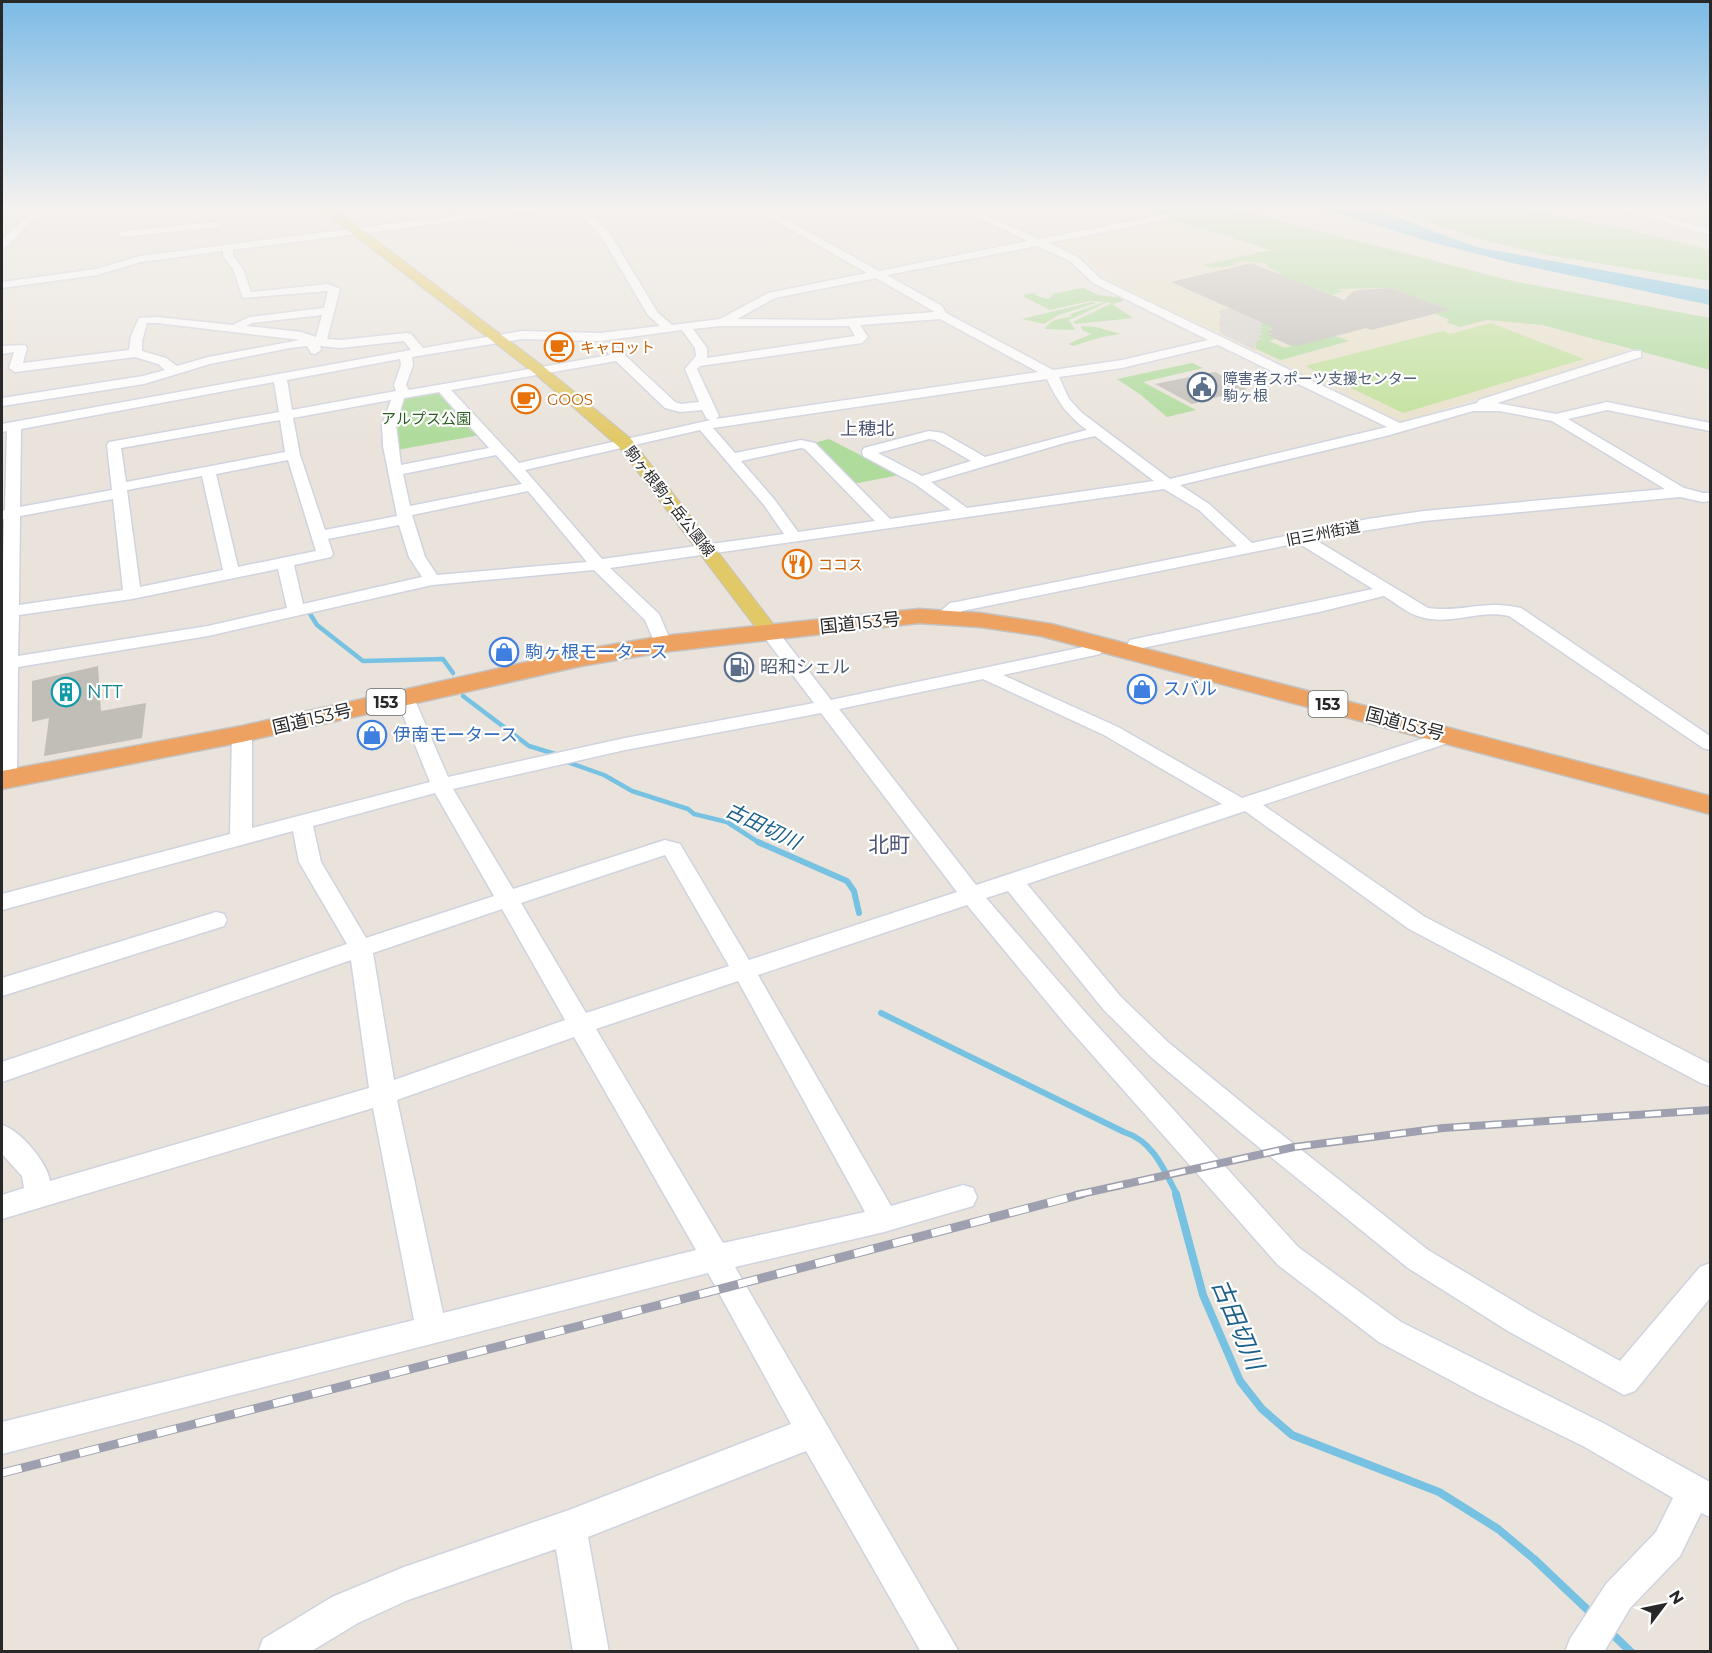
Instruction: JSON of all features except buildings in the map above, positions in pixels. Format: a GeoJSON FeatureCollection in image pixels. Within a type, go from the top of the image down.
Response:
{"type":"FeatureCollection","features":[{"type":"Feature","properties":{"kind":"highway","name":"国道153号"},"geometry":{"type":"LineString","coordinates":[[4,779],[242,734],[581,658],[663,644],[896,618],[943,616],[1009,623],[1100,644],[1710,805]]}},
{"type":"Feature","properties":{"kind":"main road","name":"駒ヶ根駒ヶ岳公園線"},"geometry":{"type":"LineString","coordinates":[[427,285],[539,370],[625,443],[708,548],[771,633]]}},
{"type":"Feature","properties":{"kind":"street"},"geometry":{"type":"LineString","coordinates":[[244,285],[248,296],[333,288],[323,337],[313,346],[328,369]]}},
{"type":"Feature","properties":{"kind":"street"},"geometry":{"type":"LineString","coordinates":[[636,285],[654,315],[668,327]]}},
{"type":"Feature","properties":{"kind":"street"},"geometry":{"type":"LineString","coordinates":[[721,322],[772,296],[824,285]]}},
{"type":"Feature","properties":{"kind":"street"},"geometry":{"type":"LineString","coordinates":[[898,285],[938,308],[942,315],[1052,375],[1063,400],[1077,416],[1167,484],[1204,507],[1249,548]]}},
{"type":"Feature","properties":{"kind":"street"},"geometry":{"type":"LineString","coordinates":[[1104,285],[1399,428]]}},
{"type":"Feature","properties":{"kind":"street"},"geometry":{"type":"LineString","coordinates":[[231,329],[249,320],[330,311]]}},
{"type":"Feature","properties":{"kind":"street"},"geometry":{"type":"LineString","coordinates":[[4,779],[8,427],[420,352],[499,340],[550,334],[600,337],[721,322],[829,324],[942,315]]}},
{"type":"Feature","properties":{"kind":"street"},"geometry":{"type":"LineString","coordinates":[[136,353],[135,340],[143,320],[300,336],[316,342]]}},
{"type":"Feature","properties":{"kind":"street"},"geometry":{"type":"LineString","coordinates":[[696,363],[858,340],[862,337],[852,322]]}},
{"type":"Feature","properties":{"kind":"street"},"geometry":{"type":"LineString","coordinates":[[684,326],[701,348],[702,356],[691,369],[708,405],[708,424],[793,536]]}},
{"type":"Feature","properties":{"kind":"street"},"geometry":{"type":"LineString","coordinates":[[2,402],[42,394],[131,383],[208,361],[297,343],[354,343],[406,337],[420,352]]}},
{"type":"Feature","properties":{"kind":"street"},"geometry":{"type":"LineString","coordinates":[[600,337],[617,357],[670,405],[680,408],[708,405]]}},
{"type":"Feature","properties":{"kind":"street"},"geometry":{"type":"LineString","coordinates":[[515,468],[708,424],[1122,364],[1219,341]]}},
{"type":"Feature","properties":{"kind":"street"},"geometry":{"type":"LineString","coordinates":[[2,350],[21,348],[15,368],[136,353],[162,361],[172,372],[179,396]]}},
{"type":"Feature","properties":{"kind":"street"},"geometry":{"type":"LineString","coordinates":[[5,664],[198,633],[432,580],[597,564],[1167,484],[1399,428],[1637,354]]}},
{"type":"Feature","properties":{"kind":"street"},"geometry":{"type":"LineString","coordinates":[[405,355],[407,365],[389,425],[404,515],[417,557],[432,580]]}},
{"type":"Feature","properties":{"kind":"street"},"geometry":{"type":"LineString","coordinates":[[132,594],[114,445],[617,357]]}},
{"type":"Feature","properties":{"kind":"street"},"geometry":{"type":"LineString","coordinates":[[5,611],[132,594],[326,554],[294,455],[280,378]]}},
{"type":"Feature","properties":{"kind":"street"},"geometry":{"type":"LineString","coordinates":[[441,387],[532,486],[597,564],[653,618],[663,644]]}},
{"type":"Feature","properties":{"kind":"street"},"geometry":{"type":"LineString","coordinates":[[1556,418],[1606,406],[1710,428]]}},
{"type":"Feature","properties":{"kind":"street"},"geometry":{"type":"LineString","coordinates":[[1472,407],[1499,407],[1556,418],[1680,492],[1703,498],[1710,497]]}},
{"type":"Feature","properties":{"kind":"street"},"geometry":{"type":"LineString","coordinates":[[920,481],[1096,432]]}},
{"type":"Feature","properties":{"kind":"street"},"geometry":{"type":"LineString","coordinates":[[962,512],[920,481],[868,453],[929,435],[938,436],[982,462]]}},
{"type":"Feature","properties":{"kind":"street"},"geometry":{"type":"LineString","coordinates":[[733,458],[801,444],[810,446],[885,522]]}},
{"type":"Feature","properties":{"kind":"street"},"geometry":{"type":"LineString","coordinates":[[395,471],[499,450]]}},
{"type":"Feature","properties":{"kind":"street"},"geometry":{"type":"LineString","coordinates":[[7,514],[294,455]]}},
{"type":"Feature","properties":{"kind":"street"},"geometry":{"type":"LineString","coordinates":[[208,471],[232,574]]}},
{"type":"Feature","properties":{"kind":"street"},"geometry":{"type":"LineString","coordinates":[[321,536],[532,486]]}},
{"type":"Feature","properties":{"kind":"street","name":"旧三州街道"},"geometry":{"type":"LineString","coordinates":[[943,616],[956,607],[1300,538],[1424,516],[1710,488]]}},
{"type":"Feature","properties":{"kind":"street"},"geometry":{"type":"LineString","coordinates":[[1300,538],[1424,613],[1438,615],[1493,607],[1515,612],[1710,744]]}},
{"type":"Feature","properties":{"kind":"street"},"geometry":{"type":"LineString","coordinates":[[285,562],[296,609]]}},
{"type":"Feature","properties":{"kind":"street"},"geometry":{"type":"LineString","coordinates":[[1131,652],[1136,644],[1319,607],[1388,590]]}},
{"type":"Feature","properties":{"kind":"street"},"geometry":{"type":"LineString","coordinates":[[771,633],[972,896],[1075,1018],[1288,1256],[1390,1332],[1594,1435],[1703,1495],[1668,1544],[1618,1596],[1583,1652]]}},
{"type":"Feature","properties":{"kind":"street"},"geometry":{"type":"LineString","coordinates":[[2,902],[441,785],[626,744],[828,706],[1094,650],[1100,644]]}},
{"type":"Feature","properties":{"kind":"street"},"geometry":{"type":"LineString","coordinates":[[985,673],[1111,731],[1244,805],[1417,922],[1710,1076]]}},
{"type":"Feature","properties":{"kind":"street"},"geometry":{"type":"LineString","coordinates":[[405,698],[441,785],[717,1258],[730,1287],[940,1651]]}},
{"type":"Feature","properties":{"kind":"street"},"geometry":{"type":"LineString","coordinates":[[242,734],[242,839]]}},
{"type":"Feature","properties":{"kind":"street"},"geometry":{"type":"LineString","coordinates":[[4,1211],[39,1196],[383,1094],[579,1025],[1450,736]]}},
{"type":"Feature","properties":{"kind":"street"},"geometry":{"type":"LineString","coordinates":[[302,823],[310,862],[361,948],[383,1094],[431,1329]]}},
{"type":"Feature","properties":{"kind":"street"},"geometry":{"type":"LineString","coordinates":[[2,1072],[361,948],[665,848],[672,849],[744,971],[884,1220]]}},
{"type":"Feature","properties":{"kind":"street"},"geometry":{"type":"LineString","coordinates":[[1013,882],[1112,1003],[1160,1050],[1418,1259],[1538,1332],[1624,1380],[1710,1276]]}},
{"type":"Feature","properties":{"kind":"street"},"geometry":{"type":"LineString","coordinates":[[2,987],[216,920]]}},
{"type":"Feature","properties":{"kind":"street"},"geometry":{"type":"LineString","coordinates":[[2,1136],[35,1171],[39,1196]]}},
{"type":"Feature","properties":{"kind":"street"},"geometry":{"type":"LineString","coordinates":[[2,1438],[717,1258],[884,1220],[963,1197]]}},
{"type":"Feature","properties":{"kind":"street"},"geometry":{"type":"LineString","coordinates":[[277,1651],[345,1610],[404,1584],[569,1527],[813,1432]]}},
{"type":"Feature","properties":{"kind":"street"},"geometry":{"type":"LineString","coordinates":[[569,1527],[591,1652]]}},
{"type":"Feature","properties":{"kind":"shaded area"},"geometry":{"type":"Polygon","coordinates":[[[1119,285],[1421,285],[1569,328],[1631,352],[1407,420],[1398,420],[1119,285]]]}},
{"type":"Feature","properties":{"kind":"shaded area"},"geometry":{"type":"Polygon","coordinates":[[[1230,308],[1238,312],[1248,310],[1273,321],[1261,324],[1260,326],[1264,328],[1259,329],[1263,331],[1259,332],[1264,334],[1257,336],[1263,339],[1257,341],[1255,350],[1220,333],[1220,325],[1218,325],[1221,316],[1218,311],[1230,308]]]}},
{"type":"Feature","properties":{"kind":"green space"},"geometry":{"type":"Polygon","coordinates":[[[1307,285],[1534,285],[1710,318],[1710,370],[1542,325],[1486,320],[1460,327],[1446,322],[1450,320],[1435,314],[1449,310],[1392,288],[1338,289],[1343,291],[1332,295],[1307,285]]]}},
{"type":"Feature","properties":{"kind":"green space"},"geometry":{"type":"Polygon","coordinates":[[[1083,288],[1098,295],[1122,298],[1123,301],[1112,304],[1133,318],[1076,324],[1073,322],[1112,303],[1108,302],[1069,320],[1075,330],[1045,329],[1054,321],[1105,302],[1090,301],[1050,310],[1024,297],[1025,294],[1035,293],[1037,296],[1048,299],[1053,296],[1052,294],[1083,288]]]}},
{"type":"Feature","properties":{"kind":"green space"},"geometry":{"type":"Polygon","coordinates":[[[1092,302],[1096,303],[1059,315],[1044,324],[1022,319],[1092,302]]]}},
{"type":"Feature","properties":{"kind":"green space"},"geometry":{"type":"Polygon","coordinates":[[[1273,321],[1281,324],[1268,330],[1274,334],[1269,335],[1275,339],[1269,341],[1285,348],[1333,335],[1349,341],[1281,360],[1256,349],[1256,336],[1260,324],[1273,321]]]}},
{"type":"Feature","properties":{"kind":"green space"},"geometry":{"type":"Polygon","coordinates":[[[1491,323],[1584,359],[1403,413],[1305,366],[1443,331],[1450,334],[1491,323]]]}},
{"type":"Feature","properties":{"kind":"green space"},"geometry":{"type":"Polygon","coordinates":[[[1081,326],[1096,327],[1121,334],[1073,346],[1068,344],[1091,334],[1082,330],[1081,326]]]}},
{"type":"Feature","properties":{"kind":"green space"},"geometry":{"type":"Polygon","coordinates":[[[1192,363],[1203,368],[1143,382],[1196,410],[1167,417],[1117,379],[1192,363]]]}},
{"type":"Feature","properties":{"kind":"green space","name":"アルプス公園"},"geometry":{"type":"Polygon","coordinates":[[[435,391],[441,392],[480,435],[397,450],[395,425],[402,398],[435,391]]]}},
{"type":"Feature","properties":{"kind":"green space"},"geometry":{"type":"Polygon","coordinates":[[[829,439],[899,475],[853,484],[814,443],[829,439]]]}},
{"type":"Feature","properties":{"kind":"water"},"geometry":{"type":"Polygon","coordinates":[[[1616,285],[1684,285],[1710,290],[1710,305],[1616,285]]]}},
{"type":"Feature","properties":{"kind":"waterway","name":"古田切川"},"geometry":{"type":"LineString","coordinates":[[307,609],[317,625],[363,661],[443,659],[453,673]]}},
{"type":"Feature","properties":{"kind":"waterway","name":"古田切川"},"geometry":{"type":"LineString","coordinates":[[463,696],[529,746],[555,754]]}},
{"type":"Feature","properties":{"kind":"waterway","name":"古田切川"},"geometry":{"type":"LineString","coordinates":[[567,762],[604,775],[632,791],[688,809],[694,814],[727,822],[761,844]]}},
{"type":"Feature","properties":{"kind":"waterway","name":"古田切川"},"geometry":{"type":"LineString","coordinates":[[758,842],[847,881],[854,891],[859,913]]}},
{"type":"Feature","properties":{"kind":"waterway","name":"古田切川"},"geometry":{"type":"LineString","coordinates":[[881,1013],[1134,1136],[1157,1157],[1177,1195]]}},
{"type":"Feature","properties":{"kind":"waterway","name":"古田切川"},"geometry":{"type":"LineString","coordinates":[[1176,1194],[1203,1295],[1240,1381],[1262,1409],[1292,1435],[1439,1492],[1498,1529],[1534,1559],[1592,1614]]}},
{"type":"Feature","properties":{"kind":"waterway","name":"古田切川"},"geometry":{"type":"LineString","coordinates":[[1609,1631],[1631,1652]]}},
{"type":"Feature","properties":{"kind":"railway"},"geometry":{"type":"LineString","coordinates":[[1076,1195],[1294,1147],[1443,1128],[1710,1110]]}},
{"type":"Feature","properties":{"kind":"railway"},"geometry":{"type":"LineString","coordinates":[[2,1473],[583,1325],[1082,1194]]}},
{"type":"Feature","properties":{"kind":"place","name":"キャロット"},"geometry":{"type":"Point","coordinates":[559,347]}},
{"type":"Feature","properties":{"kind":"place","name":"障害者スポーツ支援センター 駒ヶ根"},"geometry":{"type":"Point","coordinates":[1202,387]}},
{"type":"Feature","properties":{"kind":"place","name":"GOOS"},"geometry":{"type":"Point","coordinates":[526,399]}},
{"type":"Feature","properties":{"kind":"place","name":"ココス"},"geometry":{"type":"Point","coordinates":[797,564]}},
{"type":"Feature","properties":{"kind":"place","name":"駒ヶ根モータース"},"geometry":{"type":"Point","coordinates":[504,652]}},
{"type":"Feature","properties":{"kind":"place","name":"昭和シェル"},"geometry":{"type":"Point","coordinates":[739,667]}},
{"type":"Feature","properties":{"kind":"place","name":"スバル"},"geometry":{"type":"Point","coordinates":[1142,689]}},
{"type":"Feature","properties":{"kind":"place","name":"NTT"},"geometry":{"type":"Point","coordinates":[66,692]}},
{"type":"Feature","properties":{"kind":"place","name":"伊南モータース"},"geometry":{"type":"Point","coordinates":[372,735]}},
{"type":"Feature","properties":{"kind":"district","name":"上穂北"},"geometry":{"type":"Point","coordinates":[867,429]}},
{"type":"Feature","properties":{"kind":"district","name":"北町"},"geometry":{"type":"Point","coordinates":[889,844]}}]}
